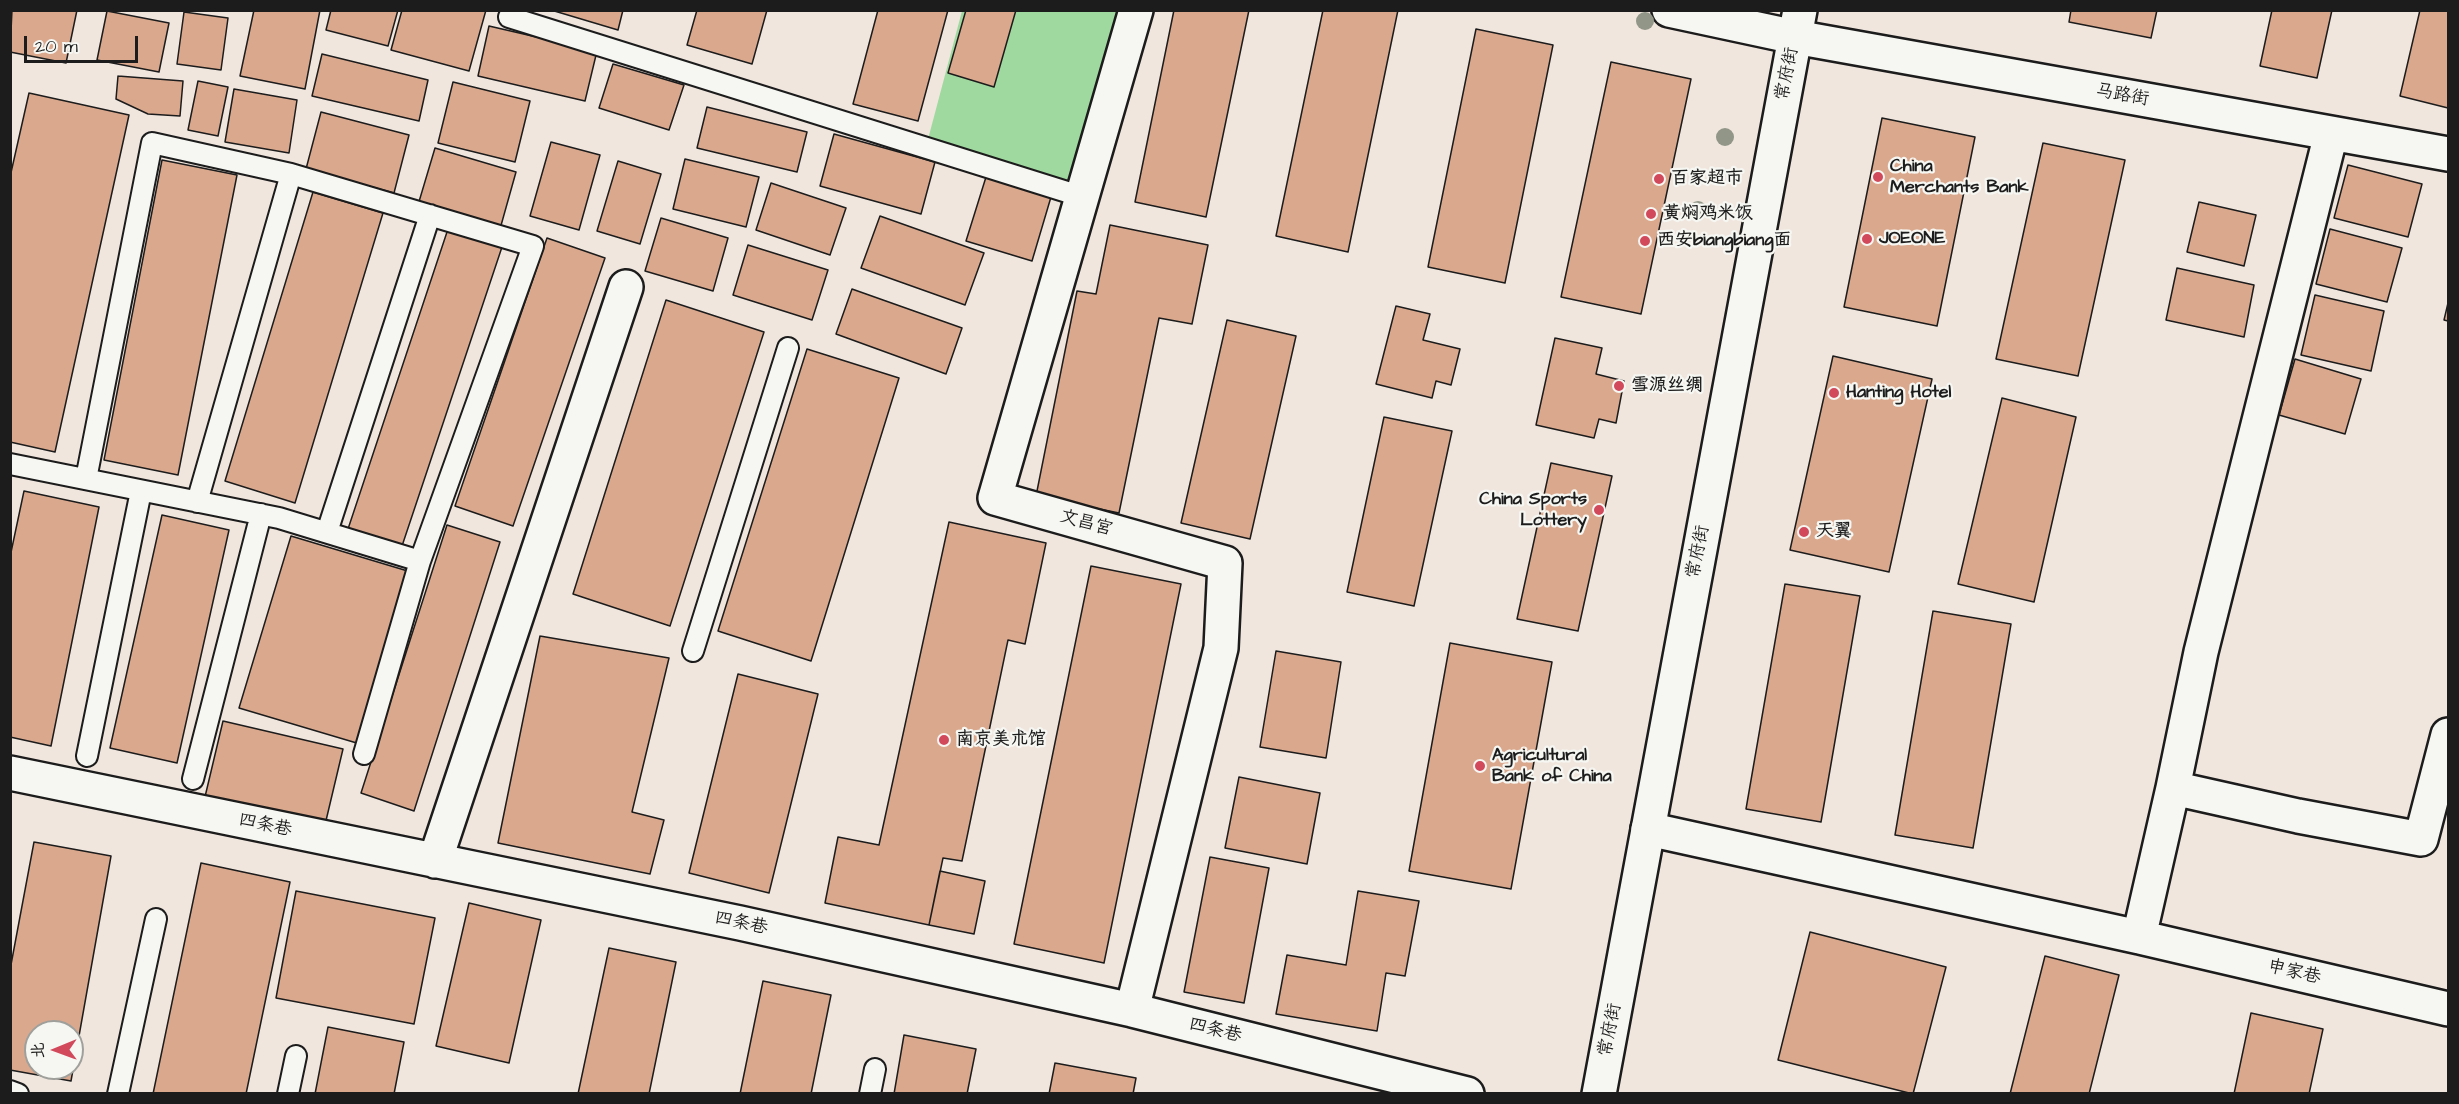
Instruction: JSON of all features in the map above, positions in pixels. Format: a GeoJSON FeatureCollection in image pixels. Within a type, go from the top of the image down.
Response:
{"type":"FeatureCollection","features":[{"type":"Feature","properties":{"kind":"street","name":"文昌宫"},"geometry":{"type":"LineString","coordinates":[[1132,1010],[1221,648],[1225,563],[995,498],[1136,10]]}},
{"type":"Feature","properties":{"kind":"street","name":"马路街"},"geometry":{"type":"LineString","coordinates":[[1669,10],[1798,24],[2331,134],[2448,154]]}},
{"type":"Feature","properties":{"kind":"street","name":"常府街"},"geometry":{"type":"LineString","coordinates":[[1599,1094],[1798,24]]}},
{"type":"Feature","properties":{"kind":"street"},"geometry":{"type":"LineString","coordinates":[[2139,937],[2201,652],[2331,134]]}},
{"type":"Feature","properties":{"kind":"street"},"geometry":{"type":"LineString","coordinates":[[435,861],[626,287]]}},
{"type":"Feature","properties":{"kind":"street"},"geometry":{"type":"LineString","coordinates":[[2173,788],[2298,816],[2421,839],[2448,735]]}},
{"type":"Feature","properties":{"kind":"street","name":"四条巷"},"geometry":{"type":"LineString","coordinates":[[11,775],[740,923],[1132,1010],[1467,1094]]}},
{"type":"Feature","properties":{"kind":"street","name":"申家巷"},"geometry":{"type":"LineString","coordinates":[[1648,829],[2139,937],[2448,1009]]}},
{"type":"Feature","properties":{"kind":"lane"},"geometry":{"type":"LineString","coordinates":[[509,17],[1083,197]]}},
{"type":"Feature","properties":{"kind":"lane"},"geometry":{"type":"LineString","coordinates":[[86,479],[153,143],[291,174],[533,246],[420,561],[364,754]]}},
{"type":"Feature","properties":{"kind":"lane"},"geometry":{"type":"LineString","coordinates":[[197,502],[291,174]]}},
{"type":"Feature","properties":{"kind":"lane"},"geometry":{"type":"LineString","coordinates":[[327,532],[430,215]]}},
{"type":"Feature","properties":{"kind":"lane"},"geometry":{"type":"LineString","coordinates":[[693,651],[788,348]]}},
{"type":"Feature","properties":{"kind":"lane"},"geometry":{"type":"LineString","coordinates":[[10,464],[261,514],[420,561]]}},
{"type":"Feature","properties":{"kind":"lane"},"geometry":{"type":"LineString","coordinates":[[87,756],[141,491]]}},
{"type":"Feature","properties":{"kind":"lane"},"geometry":{"type":"LineString","coordinates":[[193,779],[261,514]]}},
{"type":"Feature","properties":{"kind":"lane"},"geometry":{"type":"LineString","coordinates":[[118,1094],[156,919]]}},
{"type":"Feature","properties":{"kind":"lane"},"geometry":{"type":"LineString","coordinates":[[288,1094],[296,1056]]}},
{"type":"Feature","properties":{"kind":"lane"},"geometry":{"type":"LineString","coordinates":[[870,1094],[875,1069]]}},
{"type":"Feature","properties":{"kind":"lane"},"geometry":{"type":"LineString","coordinates":[[10,1091],[18,1094]]}},
{"type":"Feature","properties":{"kind":"green space"},"geometry":{"type":"Polygon","coordinates":[[[962,11],[1123,11],[1074,185],[927,143],[962,11]]]}},
{"type":"Feature","properties":{"kind":"building"},"geometry":{"type":"Polygon","coordinates":[[[12,10],[77,10],[66,63],[10,52],[12,10]]]}},
{"type":"Feature","properties":{"kind":"building"},"geometry":{"type":"Polygon","coordinates":[[[254,10],[320,10],[305,89],[240,76],[254,10]]]}},
{"type":"Feature","properties":{"kind":"building"},"geometry":{"type":"Polygon","coordinates":[[[331,10],[398,10],[388,46],[326,30],[331,10]]]}},
{"type":"Feature","properties":{"kind":"building"},"geometry":{"type":"Polygon","coordinates":[[[402,10],[486,10],[469,71],[391,50],[402,10]]]}},
{"type":"Feature","properties":{"kind":"building"},"geometry":{"type":"Polygon","coordinates":[[[551,10],[623,10],[618,30],[551,10]]]}},
{"type":"Feature","properties":{"kind":"building"},"geometry":{"type":"Polygon","coordinates":[[[697,10],[767,10],[752,64],[687,45],[697,10]]]}},
{"type":"Feature","properties":{"kind":"building"},"geometry":{"type":"Polygon","coordinates":[[[878,10],[948,10],[918,121],[853,104],[878,10]]]}},
{"type":"Feature","properties":{"kind":"building"},"geometry":{"type":"Polygon","coordinates":[[[966,10],[1016,10],[994,87],[948,73],[966,10]]]}},
{"type":"Feature","properties":{"kind":"building"},"geometry":{"type":"Polygon","coordinates":[[[1174,10],[1249,10],[1206,217],[1135,202],[1174,10]]]}},
{"type":"Feature","properties":{"kind":"building"},"geometry":{"type":"Polygon","coordinates":[[[1323,10],[1398,10],[1348,252],[1276,236],[1323,10]]]}},
{"type":"Feature","properties":{"kind":"building"},"geometry":{"type":"Polygon","coordinates":[[[2071,10],[2157,10],[2151,38],[2069,22],[2071,10]]]}},
{"type":"Feature","properties":{"kind":"building"},"geometry":{"type":"Polygon","coordinates":[[[2272,10],[2332,10],[2317,78],[2260,66],[2272,10]]]}},
{"type":"Feature","properties":{"kind":"building"},"geometry":{"type":"Polygon","coordinates":[[[2420,10],[2448,10],[2448,108],[2400,96],[2420,10]]]}},
{"type":"Feature","properties":{"kind":"building"},"geometry":{"type":"Polygon","coordinates":[[[107,11],[169,23],[159,72],[97,60],[107,11]]]}},
{"type":"Feature","properties":{"kind":"building"},"geometry":{"type":"Polygon","coordinates":[[[184,12],[228,18],[221,70],[177,64],[184,12]]]}},
{"type":"Feature","properties":{"kind":"building"},"geometry":{"type":"Polygon","coordinates":[[[489,26],[597,51],[585,101],[478,76],[489,26]]]}},
{"type":"Feature","properties":{"kind":"building"},"geometry":{"type":"Polygon","coordinates":[[[1476,29],[1553,45],[1505,283],[1428,267],[1476,29]]]}},
{"type":"Feature","properties":{"kind":"building"},"geometry":{"type":"Polygon","coordinates":[[[322,54],[428,80],[419,121],[312,96],[322,54]]]}},
{"type":"Feature","properties":{"kind":"building"},"geometry":{"type":"Polygon","coordinates":[[[1611,62],[1691,79],[1641,314],[1561,297],[1611,62]]]}},
{"type":"Feature","properties":{"kind":"building"},"geometry":{"type":"Polygon","coordinates":[[[613,64],[684,85],[669,130],[599,108],[613,64]]]}},
{"type":"Feature","properties":{"kind":"building"},"geometry":{"type":"Polygon","coordinates":[[[118,76],[183,81],[180,116],[148,114],[116,99],[118,76]]]}},
{"type":"Feature","properties":{"kind":"building"},"geometry":{"type":"Polygon","coordinates":[[[198,81],[228,87],[218,136],[188,130],[198,81]]]}},
{"type":"Feature","properties":{"kind":"building"},"geometry":{"type":"Polygon","coordinates":[[[453,82],[530,101],[515,162],[438,143],[453,82]]]}},
{"type":"Feature","properties":{"kind":"building"},"geometry":{"type":"Polygon","coordinates":[[[234,89],[297,100],[289,153],[225,142],[234,89]]]}},
{"type":"Feature","properties":{"kind":"building"},"geometry":{"type":"Polygon","coordinates":[[[29,93],[129,115],[55,452],[10,442],[10,177],[29,93]]]}},
{"type":"Feature","properties":{"kind":"building"},"geometry":{"type":"Polygon","coordinates":[[[707,107],[807,132],[797,172],[697,148],[707,107]]]}},
{"type":"Feature","properties":{"kind":"building"},"geometry":{"type":"Polygon","coordinates":[[[321,112],[409,135],[394,193],[306,169],[321,112]]]}},
{"type":"Feature","properties":{"kind":"building"},"geometry":{"type":"Polygon","coordinates":[[[1882,118],[1975,137],[1937,326],[1844,307],[1882,118]]]}},
{"type":"Feature","properties":{"kind":"building"},"geometry":{"type":"Polygon","coordinates":[[[834,134],[935,162],[921,214],[820,186],[834,134]]]}},
{"type":"Feature","properties":{"kind":"building"},"geometry":{"type":"Polygon","coordinates":[[[551,142],[600,155],[579,230],[530,216],[551,142]]]}},
{"type":"Feature","properties":{"kind":"building"},"geometry":{"type":"Polygon","coordinates":[[[2043,143],[2125,160],[2078,376],[1996,359],[2043,143]]]}},
{"type":"Feature","properties":{"kind":"building"},"geometry":{"type":"Polygon","coordinates":[[[435,148],[516,172],[500,229],[418,205],[435,148]]]}},
{"type":"Feature","properties":{"kind":"building"},"geometry":{"type":"Polygon","coordinates":[[[685,159],[759,177],[746,227],[673,209],[685,159]]]}},
{"type":"Feature","properties":{"kind":"building"},"geometry":{"type":"Polygon","coordinates":[[[162,160],[237,175],[178,475],[104,460],[162,160]]]}},
{"type":"Feature","properties":{"kind":"building"},"geometry":{"type":"Polygon","coordinates":[[[618,161],[661,174],[640,244],[597,231],[618,161]]]}},
{"type":"Feature","properties":{"kind":"building"},"geometry":{"type":"Polygon","coordinates":[[[2348,165],[2422,184],[2408,237],[2334,218],[2348,165]]]}},
{"type":"Feature","properties":{"kind":"building"},"geometry":{"type":"Polygon","coordinates":[[[986,177],[1051,197],[1032,261],[966,241],[986,177]]]}},
{"type":"Feature","properties":{"kind":"building"},"geometry":{"type":"Polygon","coordinates":[[[771,183],[846,208],[830,255],[756,230],[771,183]]]}},
{"type":"Feature","properties":{"kind":"building"},"geometry":{"type":"Polygon","coordinates":[[[313,192],[383,213],[295,503],[225,481],[313,192]]]}},
{"type":"Feature","properties":{"kind":"building"},"geometry":{"type":"Polygon","coordinates":[[[2199,202],[2256,215],[2244,266],[2187,252],[2199,202]]]}},
{"type":"Feature","properties":{"kind":"building"},"geometry":{"type":"Polygon","coordinates":[[[880,216],[984,253],[965,305],[861,268],[880,216]]]}},
{"type":"Feature","properties":{"kind":"building"},"geometry":{"type":"Polygon","coordinates":[[[661,218],[728,238],[713,291],[645,271],[661,218]]]}},
{"type":"Feature","properties":{"kind":"building"},"geometry":{"type":"Polygon","coordinates":[[[1110,225],[1208,245],[1192,324],[1159,318],[1119,513],[1036,496],[1077,291],[1096,294],[1110,225]]]}},
{"type":"Feature","properties":{"kind":"building"},"geometry":{"type":"Polygon","coordinates":[[[448,229],[502,247],[402,546],[348,529],[448,229]]]}},
{"type":"Feature","properties":{"kind":"building"},"geometry":{"type":"Polygon","coordinates":[[[2330,229],[2402,248],[2387,302],[2316,284],[2330,229]]]}},
{"type":"Feature","properties":{"kind":"building"},"geometry":{"type":"Polygon","coordinates":[[[547,238],[605,258],[513,526],[455,506],[547,238]]]}},
{"type":"Feature","properties":{"kind":"building"},"geometry":{"type":"Polygon","coordinates":[[[748,245],[828,270],[812,320],[733,295],[748,245]]]}},
{"type":"Feature","properties":{"kind":"building"},"geometry":{"type":"Polygon","coordinates":[[[2177,268],[2254,285],[2244,337],[2166,320],[2177,268]]]}},
{"type":"Feature","properties":{"kind":"building"},"geometry":{"type":"Polygon","coordinates":[[[852,289],[962,328],[946,374],[836,334],[852,289]]]}},
{"type":"Feature","properties":{"kind":"building"},"geometry":{"type":"Polygon","coordinates":[[[2315,295],[2384,311],[2371,371],[2301,355],[2315,295]]]}},
{"type":"Feature","properties":{"kind":"building"},"geometry":{"type":"Polygon","coordinates":[[[666,300],[764,332],[670,626],[573,594],[666,300]]]}},
{"type":"Feature","properties":{"kind":"building"},"geometry":{"type":"Polygon","coordinates":[[[2448,303],[2448,321],[2444,320],[2448,303]]]}},
{"type":"Feature","properties":{"kind":"building"},"geometry":{"type":"Polygon","coordinates":[[[1396,306],[1430,314],[1423,340],[1460,349],[1451,385],[1436,381],[1432,398],[1376,384],[1396,306]]]}},
{"type":"Feature","properties":{"kind":"building"},"geometry":{"type":"Polygon","coordinates":[[[1227,320],[1296,336],[1250,539],[1181,523],[1227,320]]]}},
{"type":"Feature","properties":{"kind":"building"},"geometry":{"type":"Polygon","coordinates":[[[1555,338],[1602,348],[1596,374],[1624,381],[1616,423],[1599,419],[1594,438],[1536,425],[1555,338]]]}},
{"type":"Feature","properties":{"kind":"building"},"geometry":{"type":"Polygon","coordinates":[[[807,349],[899,378],[811,661],[718,631],[807,349]]]}},
{"type":"Feature","properties":{"kind":"building"},"geometry":{"type":"Polygon","coordinates":[[[1833,356],[1932,379],[1889,572],[1790,550],[1833,356]]]}},
{"type":"Feature","properties":{"kind":"building"},"geometry":{"type":"Polygon","coordinates":[[[2295,359],[2361,379],[2345,434],[2279,415],[2295,359]]]}},
{"type":"Feature","properties":{"kind":"building"},"geometry":{"type":"Polygon","coordinates":[[[2002,398],[2076,417],[2034,602],[1958,584],[2002,398]]]}},
{"type":"Feature","properties":{"kind":"building"},"geometry":{"type":"Polygon","coordinates":[[[1384,417],[1452,431],[1414,606],[1347,592],[1384,417]]]}},
{"type":"Feature","properties":{"kind":"building"},"geometry":{"type":"Polygon","coordinates":[[[1551,463],[1612,476],[1578,631],[1517,619],[1551,463]]]}},
{"type":"Feature","properties":{"kind":"building"},"geometry":{"type":"Polygon","coordinates":[[[24,491],[99,507],[51,746],[10,737],[10,557],[24,491]]]}},
{"type":"Feature","properties":{"kind":"building"},"geometry":{"type":"Polygon","coordinates":[[[162,515],[229,530],[177,763],[110,748],[162,515]]]}},
{"type":"Feature","properties":{"kind":"building","name":"南京美术馆"},"geometry":{"type":"Polygon","coordinates":[[[949,522],[1046,543],[1025,644],[1008,640],[962,861],[943,858],[929,925],[825,903],[838,837],[879,845],[949,522]]]}},
{"type":"Feature","properties":{"kind":"building"},"geometry":{"type":"Polygon","coordinates":[[[447,525],[500,542],[414,811],[361,793],[447,525]]]}},
{"type":"Feature","properties":{"kind":"building"},"geometry":{"type":"Polygon","coordinates":[[[291,536],[411,572],[360,744],[239,708],[291,536]]]}},
{"type":"Feature","properties":{"kind":"building"},"geometry":{"type":"Polygon","coordinates":[[[1091,566],[1181,584],[1104,963],[1014,944],[1091,566]]]}},
{"type":"Feature","properties":{"kind":"building"},"geometry":{"type":"Polygon","coordinates":[[[1785,584],[1860,596],[1821,822],[1746,809],[1785,584]]]}},
{"type":"Feature","properties":{"kind":"building"},"geometry":{"type":"Polygon","coordinates":[[[1933,611],[2011,624],[1973,848],[1895,835],[1933,611]]]}},
{"type":"Feature","properties":{"kind":"building"},"geometry":{"type":"Polygon","coordinates":[[[540,636],[669,658],[632,812],[664,820],[650,874],[498,843],[540,636]]]}},
{"type":"Feature","properties":{"kind":"building","name":"Agricultural Bank of China"},"geometry":{"type":"Polygon","coordinates":[[[1450,643],[1552,662],[1511,889],[1409,871],[1450,643]]]}},
{"type":"Feature","properties":{"kind":"building"},"geometry":{"type":"Polygon","coordinates":[[[1276,651],[1341,662],[1326,758],[1260,747],[1276,651]]]}},
{"type":"Feature","properties":{"kind":"building"},"geometry":{"type":"Polygon","coordinates":[[[738,674],[818,694],[769,893],[689,873],[738,674]]]}},
{"type":"Feature","properties":{"kind":"building"},"geometry":{"type":"Polygon","coordinates":[[[223,721],[343,749],[324,829],[204,801],[223,721]]]}},
{"type":"Feature","properties":{"kind":"building"},"geometry":{"type":"Polygon","coordinates":[[[1239,777],[1320,793],[1307,864],[1225,848],[1239,777]]]}},
{"type":"Feature","properties":{"kind":"building"},"geometry":{"type":"Polygon","coordinates":[[[34,842],[111,856],[82,1020],[24,1020],[24,1073],[10,1070],[10,970],[34,842]]]}},
{"type":"Feature","properties":{"kind":"building"},"geometry":{"type":"Polygon","coordinates":[[[1210,857],[1269,868],[1244,1003],[1184,992],[1210,857]]]}},
{"type":"Feature","properties":{"kind":"building"},"geometry":{"type":"Polygon","coordinates":[[[201,863],[290,882],[246,1094],[153,1094],[201,863]]]}},
{"type":"Feature","properties":{"kind":"building"},"geometry":{"type":"Polygon","coordinates":[[[940,871],[985,881],[974,934],[929,925],[940,871]]]}},
{"type":"Feature","properties":{"kind":"building"},"geometry":{"type":"Polygon","coordinates":[[[296,891],[435,918],[414,1024],[276,998],[296,891]]]}},
{"type":"Feature","properties":{"kind":"building"},"geometry":{"type":"Polygon","coordinates":[[[1358,891],[1419,901],[1405,976],[1386,973],[1377,1031],[1276,1014],[1287,955],[1346,965],[1358,891]]]}},
{"type":"Feature","properties":{"kind":"building"},"geometry":{"type":"Polygon","coordinates":[[[469,903],[541,920],[509,1063],[436,1046],[469,903]]]}},
{"type":"Feature","properties":{"kind":"building"},"geometry":{"type":"Polygon","coordinates":[[[1810,932],[1946,967],[1913,1094],[1778,1060],[1810,932]]]}},
{"type":"Feature","properties":{"kind":"building"},"geometry":{"type":"Polygon","coordinates":[[[609,948],[676,962],[649,1094],[578,1094],[609,948]]]}},
{"type":"Feature","properties":{"kind":"building"},"geometry":{"type":"Polygon","coordinates":[[[2045,956],[2119,975],[2089,1094],[2010,1094],[2045,956]]]}},
{"type":"Feature","properties":{"kind":"building"},"geometry":{"type":"Polygon","coordinates":[[[763,981],[831,995],[811,1094],[740,1094],[763,981]]]}},
{"type":"Feature","properties":{"kind":"building"},"geometry":{"type":"Polygon","coordinates":[[[2251,1013],[2323,1029],[2309,1094],[2234,1094],[2251,1013]]]}},
{"type":"Feature","properties":{"kind":"building"},"geometry":{"type":"Polygon","coordinates":[[[328,1027],[404,1042],[394,1094],[315,1094],[328,1027]]]}},
{"type":"Feature","properties":{"kind":"building"},"geometry":{"type":"Polygon","coordinates":[[[904,1035],[976,1049],[967,1094],[894,1094],[904,1035]]]}},
{"type":"Feature","properties":{"kind":"building"},"geometry":{"type":"Polygon","coordinates":[[[1055,1063],[1136,1078],[1133,1094],[1049,1094],[1055,1063]]]}},
{"type":"Feature","properties":{"kind":"place","name":"China Merchants Bank"},"geometry":{"type":"Point","coordinates":[1878,177]}},
{"type":"Feature","properties":{"kind":"place","name":"百家超市"},"geometry":{"type":"Point","coordinates":[1659,179]}},
{"type":"Feature","properties":{"kind":"place","name":"黄焖鸡米饭"},"geometry":{"type":"Point","coordinates":[1651,214]}},
{"type":"Feature","properties":{"kind":"place","name":"JOEONE"},"geometry":{"type":"Point","coordinates":[1867,239]}},
{"type":"Feature","properties":{"kind":"place","name":"西安biangbiang面"},"geometry":{"type":"Point","coordinates":[1645,241]}},
{"type":"Feature","properties":{"kind":"place","name":"雪源丝绸"},"geometry":{"type":"Point","coordinates":[1619,386]}},
{"type":"Feature","properties":{"kind":"place","name":"Hanting Hotel"},"geometry":{"type":"Point","coordinates":[1834,393]}},
{"type":"Feature","properties":{"kind":"place","name":"China Sports Lottery"},"geometry":{"type":"Point","coordinates":[1599,510]}},
{"type":"Feature","properties":{"kind":"place","name":"天翼"},"geometry":{"type":"Point","coordinates":[1804,532]}},
{"type":"Feature","properties":{"kind":"place","name":"南京美术馆"},"geometry":{"type":"Point","coordinates":[944,740]}},
{"type":"Feature","properties":{"kind":"place","name":"Agricultural Bank of China"},"geometry":{"type":"Point","coordinates":[1480,766]}}]}
